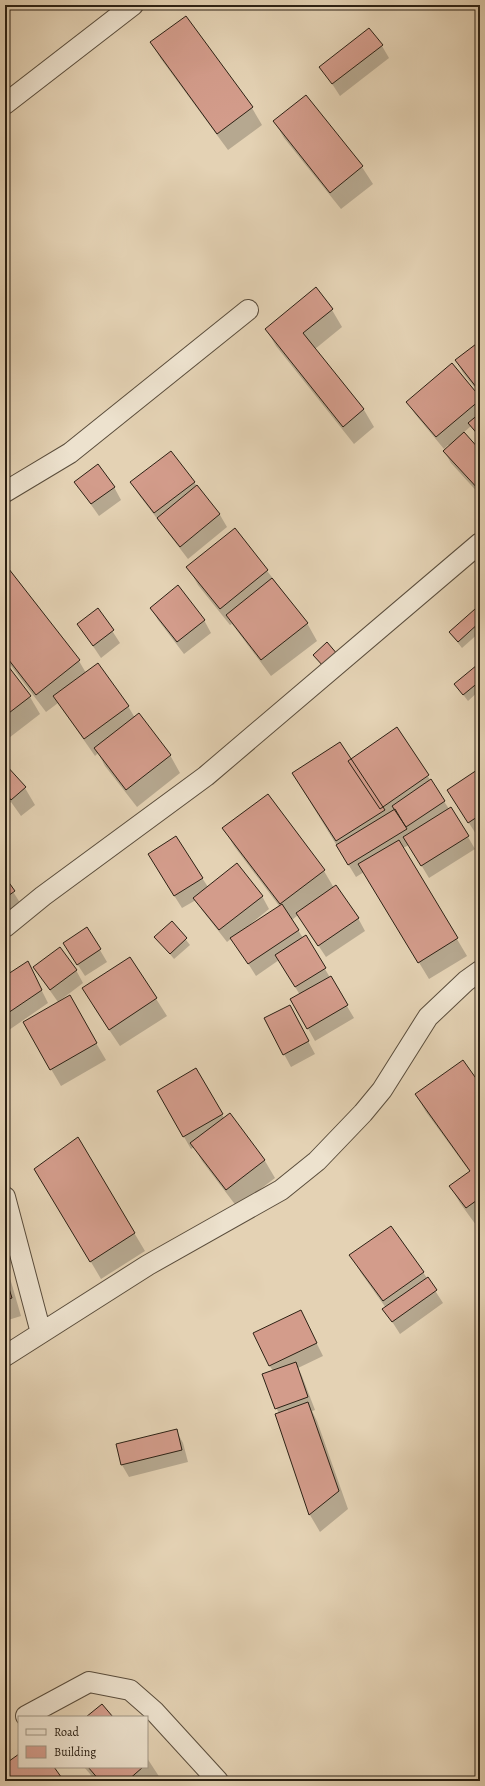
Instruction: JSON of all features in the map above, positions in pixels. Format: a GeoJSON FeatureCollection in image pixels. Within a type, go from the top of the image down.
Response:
{"type":"FeatureCollection","features":[{"type":"Feature","properties":{"kind":"street"},"geometry":{"type":"LineString","coordinates":[[5,104],[133,5]]}},
{"type":"Feature","properties":{"kind":"street"},"geometry":{"type":"LineString","coordinates":[[5,492],[70,453],[248,310]]}},
{"type":"Feature","properties":{"kind":"street"},"geometry":{"type":"LineString","coordinates":[[5,927],[43,896],[206,776],[480,543]]}},
{"type":"Feature","properties":{"kind":"street"},"geometry":{"type":"LineString","coordinates":[[5,1356],[148,1265],[281,1190],[317,1161],[363,1113],[382,1090],[428,1017],[466,981],[480,971]]}},
{"type":"Feature","properties":{"kind":"street"},"geometry":{"type":"LineString","coordinates":[[5,1198],[41,1333]]}},
{"type":"Feature","properties":{"kind":"street"},"geometry":{"type":"LineString","coordinates":[[26,1716],[89,1682],[130,1690],[154,1711],[218,1781]]}},
{"type":"Feature","properties":{"kind":"building"},"geometry":{"type":"Polygon","coordinates":[[[186,16],[253,107],[217,134],[150,42],[186,16]]]}},
{"type":"Feature","properties":{"kind":"building"},"geometry":{"type":"Polygon","coordinates":[[[369,28],[383,45],[332,84],[319,67],[369,28]]]}},
{"type":"Feature","properties":{"kind":"building"},"geometry":{"type":"Polygon","coordinates":[[[306,95],[363,166],[330,193],[273,121],[306,95]]]}},
{"type":"Feature","properties":{"kind":"building"},"geometry":{"type":"Polygon","coordinates":[[[316,287],[333,309],[303,333],[364,409],[343,427],[265,329],[316,287]]]}},
{"type":"Feature","properties":{"kind":"building"},"geometry":{"type":"Polygon","coordinates":[[[480,341],[480,392],[455,360],[480,341]]]}},
{"type":"Feature","properties":{"kind":"building"},"geometry":{"type":"Polygon","coordinates":[[[452,363],[480,397],[480,400],[436,437],[406,402],[452,363]]]}},
{"type":"Feature","properties":{"kind":"building"},"geometry":{"type":"Polygon","coordinates":[[[480,413],[480,437],[468,423],[480,413]]]}},
{"type":"Feature","properties":{"kind":"building"},"geometry":{"type":"Polygon","coordinates":[[[464,432],[480,450],[480,491],[443,451],[464,432]]]}},
{"type":"Feature","properties":{"kind":"building"},"geometry":{"type":"Polygon","coordinates":[[[171,451],[195,482],[154,513],[130,482],[171,451]]]}},
{"type":"Feature","properties":{"kind":"building"},"geometry":{"type":"Polygon","coordinates":[[[98,464],[115,487],[91,504],[74,482],[98,464]]]}},
{"type":"Feature","properties":{"kind":"building"},"geometry":{"type":"Polygon","coordinates":[[[197,485],[220,514],[180,547],[157,518],[197,485]]]}},
{"type":"Feature","properties":{"kind":"building"},"geometry":{"type":"Polygon","coordinates":[[[235,528],[268,570],[220,609],[186,567],[235,528]]]}},
{"type":"Feature","properties":{"kind":"building"},"geometry":{"type":"Polygon","coordinates":[[[5,564],[80,660],[36,695],[5,655],[5,564]]]}},
{"type":"Feature","properties":{"kind":"building"},"geometry":{"type":"Polygon","coordinates":[[[272,578],[308,623],[261,660],[226,615],[272,578]]]}},
{"type":"Feature","properties":{"kind":"building"},"geometry":{"type":"Polygon","coordinates":[[[178,585],[205,620],[177,642],[150,608],[178,585]]]}},
{"type":"Feature","properties":{"kind":"building"},"geometry":{"type":"Polygon","coordinates":[[[98,608],[114,630],[93,646],[77,624],[98,608]]]}},
{"type":"Feature","properties":{"kind":"building"},"geometry":{"type":"Polygon","coordinates":[[[475,609],[480,614],[480,622],[458,642],[449,632],[475,609]]]}},
{"type":"Feature","properties":{"kind":"building"},"geometry":{"type":"Polygon","coordinates":[[[327,642],[338,655],[324,667],[313,655],[327,642]]]}},
{"type":"Feature","properties":{"kind":"building"},"geometry":{"type":"Polygon","coordinates":[[[5,662],[31,696],[5,716],[5,662]]]}},
{"type":"Feature","properties":{"kind":"building"},"geometry":{"type":"Polygon","coordinates":[[[98,663],[129,706],[84,739],[53,696],[98,663]]]}},
{"type":"Feature","properties":{"kind":"building"},"geometry":{"type":"Polygon","coordinates":[[[477,665],[480,668],[480,681],[463,695],[454,684],[477,665]]]}},
{"type":"Feature","properties":{"kind":"building"},"geometry":{"type":"Polygon","coordinates":[[[139,713],[171,755],[126,790],[94,748],[139,713]]]}},
{"type":"Feature","properties":{"kind":"building"},"geometry":{"type":"Polygon","coordinates":[[[397,727],[429,775],[380,809],[348,761],[397,727]]]}},
{"type":"Feature","properties":{"kind":"building"},"geometry":{"type":"Polygon","coordinates":[[[340,742],[385,810],[336,841],[292,773],[340,742]]]}},
{"type":"Feature","properties":{"kind":"building"},"geometry":{"type":"Polygon","coordinates":[[[5,764],[26,787],[11,800],[5,792],[5,764]]]}},
{"type":"Feature","properties":{"kind":"building"},"geometry":{"type":"Polygon","coordinates":[[[480,768],[480,815],[468,823],[447,790],[480,768]]]}},
{"type":"Feature","properties":{"kind":"building"},"geometry":{"type":"Polygon","coordinates":[[[431,779],[445,801],[406,827],[392,806],[431,779]]]}},
{"type":"Feature","properties":{"kind":"building"},"geometry":{"type":"Polygon","coordinates":[[[268,794],[325,870],[280,904],[222,828],[268,794]]]}},
{"type":"Feature","properties":{"kind":"building"},"geometry":{"type":"Polygon","coordinates":[[[451,807],[469,836],[421,866],[403,837],[451,807]]]}},
{"type":"Feature","properties":{"kind":"building"},"geometry":{"type":"Polygon","coordinates":[[[395,809],[407,829],[348,865],[336,845],[395,809]]]}},
{"type":"Feature","properties":{"kind":"building"},"geometry":{"type":"Polygon","coordinates":[[[176,836],[203,878],[174,896],[148,854],[176,836]]]}},
{"type":"Feature","properties":{"kind":"building"},"geometry":{"type":"Polygon","coordinates":[[[399,840],[458,938],[418,963],[358,864],[399,840]]]}},
{"type":"Feature","properties":{"kind":"building"},"geometry":{"type":"Polygon","coordinates":[[[237,863],[263,896],[219,930],[193,898],[237,863]]]}},
{"type":"Feature","properties":{"kind":"building"},"geometry":{"type":"Polygon","coordinates":[[[5,877],[15,891],[5,898],[5,877]]]}},
{"type":"Feature","properties":{"kind":"building"},"geometry":{"type":"Polygon","coordinates":[[[336,885],[359,918],[318,946],[296,913],[336,885]]]}},
{"type":"Feature","properties":{"kind":"building"},"geometry":{"type":"Polygon","coordinates":[[[282,904],[299,930],[248,964],[230,938],[282,904]]]}},
{"type":"Feature","properties":{"kind":"building"},"geometry":{"type":"Polygon","coordinates":[[[172,921],[187,938],[170,954],[154,937],[172,921]]]}},
{"type":"Feature","properties":{"kind":"building"},"geometry":{"type":"Polygon","coordinates":[[[87,927],[101,949],[77,965],[63,943],[87,927]]]}},
{"type":"Feature","properties":{"kind":"building"},"geometry":{"type":"Polygon","coordinates":[[[306,935],[326,968],[295,987],[275,955],[306,935]]]}},
{"type":"Feature","properties":{"kind":"building"},"geometry":{"type":"Polygon","coordinates":[[[60,947],[77,970],[50,990],[33,967],[60,947]]]}},
{"type":"Feature","properties":{"kind":"building"},"geometry":{"type":"Polygon","coordinates":[[[130,957],[157,998],[109,1030],[82,988],[130,957]]]}},
{"type":"Feature","properties":{"kind":"building"},"geometry":{"type":"Polygon","coordinates":[[[28,961],[42,990],[5,1015],[5,976],[28,961]]]}},
{"type":"Feature","properties":{"kind":"building"},"geometry":{"type":"Polygon","coordinates":[[[331,976],[348,1005],[307,1029],[290,999],[331,976]]]}},
{"type":"Feature","properties":{"kind":"building"},"geometry":{"type":"Polygon","coordinates":[[[70,995],[97,1043],[50,1070],[23,1022],[70,995]]]}},
{"type":"Feature","properties":{"kind":"building"},"geometry":{"type":"Polygon","coordinates":[[[290,1005],[309,1041],[283,1055],[264,1018],[290,1005]]]}},
{"type":"Feature","properties":{"kind":"building"},"geometry":{"type":"Polygon","coordinates":[[[463,1060],[480,1084],[480,1198],[466,1208],[449,1186],[470,1171],[415,1094],[463,1060]]]}},
{"type":"Feature","properties":{"kind":"building"},"geometry":{"type":"Polygon","coordinates":[[[196,1068],[223,1114],[183,1137],[157,1091],[196,1068]]]}},
{"type":"Feature","properties":{"kind":"building"},"geometry":{"type":"Polygon","coordinates":[[[230,1113],[265,1160],[226,1190],[190,1143],[230,1113]]]}},
{"type":"Feature","properties":{"kind":"building"},"geometry":{"type":"Polygon","coordinates":[[[78,1137],[135,1233],[90,1262],[34,1169],[78,1137]]]}},
{"type":"Feature","properties":{"kind":"building"},"geometry":{"type":"Polygon","coordinates":[[[391,1226],[424,1272],[383,1301],[349,1255],[391,1226]]]}},
{"type":"Feature","properties":{"kind":"building"},"geometry":{"type":"Polygon","coordinates":[[[5,1276],[12,1298],[5,1300],[5,1276]]]}},
{"type":"Feature","properties":{"kind":"building"},"geometry":{"type":"Polygon","coordinates":[[[428,1277],[437,1290],[392,1322],[382,1309],[428,1277]]]}},
{"type":"Feature","properties":{"kind":"building"},"geometry":{"type":"Polygon","coordinates":[[[301,1310],[317,1343],[269,1366],[253,1333],[301,1310]]]}},
{"type":"Feature","properties":{"kind":"building"},"geometry":{"type":"Polygon","coordinates":[[[296,1362],[308,1397],[275,1409],[262,1374],[296,1362]]]}},
{"type":"Feature","properties":{"kind":"building"},"geometry":{"type":"Polygon","coordinates":[[[308,1402],[339,1491],[309,1515],[275,1414],[308,1402]]]}},
{"type":"Feature","properties":{"kind":"building"},"geometry":{"type":"Polygon","coordinates":[[[177,1429],[182,1450],[121,1465],[116,1444],[177,1429]]]}},
{"type":"Feature","properties":{"kind":"building"},"geometry":{"type":"Polygon","coordinates":[[[102,1704],[112,1716],[87,1716],[102,1704]]]}},
{"type":"Feature","properties":{"kind":"building"},"geometry":{"type":"Polygon","coordinates":[[[18,1755],[18,1768],[55,1768],[64,1781],[5,1781],[5,1764],[18,1755]]]}},
{"type":"Feature","properties":{"kind":"building"},"geometry":{"type":"Polygon","coordinates":[[[89,1768],[142,1768],[127,1781],[100,1781],[89,1768]]]}}]}
